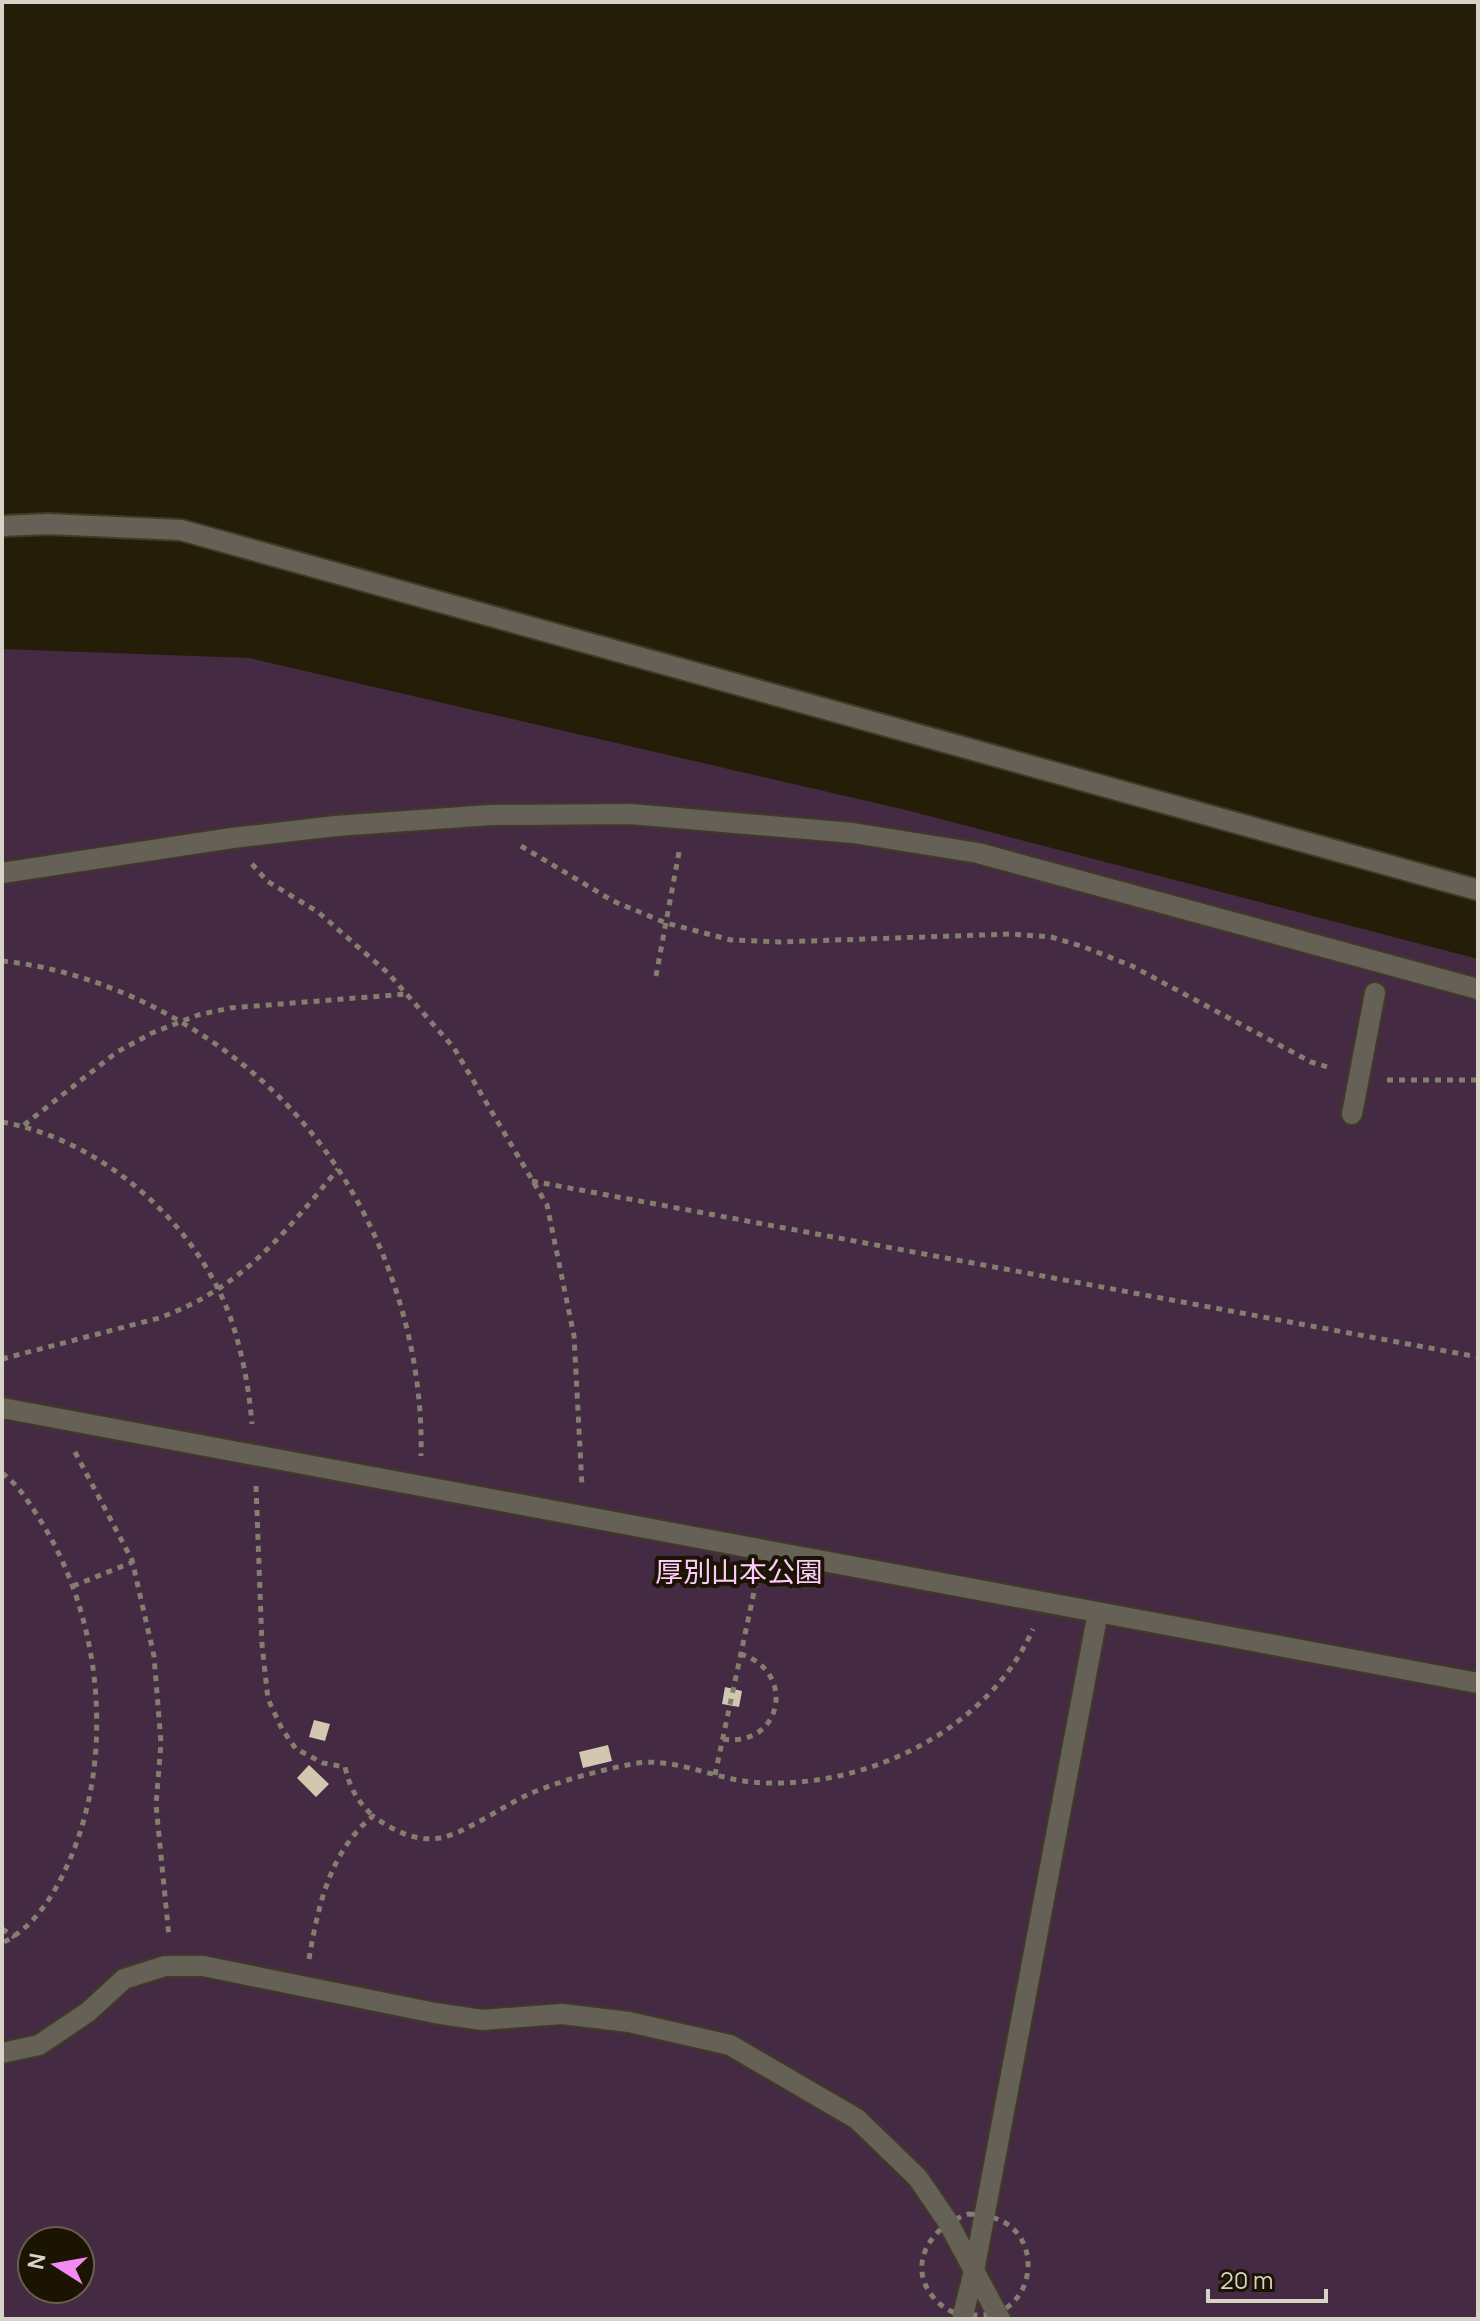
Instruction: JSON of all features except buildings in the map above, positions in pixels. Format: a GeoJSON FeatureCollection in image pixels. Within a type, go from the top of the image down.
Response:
{"type":"FeatureCollection","features":[{"type":"Feature","properties":{"kind":"street"},"geometry":{"type":"LineString","coordinates":[[2,526],[48,524],[181,530],[1478,890]]}},
{"type":"Feature","properties":{"kind":"street"},"geometry":{"type":"LineString","coordinates":[[2,873],[232,838],[336,826],[491,815],[630,814],[681,818],[853,833],[978,853],[1478,989]]}},
{"type":"Feature","properties":{"kind":"street"},"geometry":{"type":"LineString","coordinates":[[1352,1114],[1375,993]]}},
{"type":"Feature","properties":{"kind":"street"},"geometry":{"type":"LineString","coordinates":[[2,1408],[1478,1683]]}},
{"type":"Feature","properties":{"kind":"street"},"geometry":{"type":"LineString","coordinates":[[963,2315],[974,2271],[1098,1612]]}},
{"type":"Feature","properties":{"kind":"street"},"geometry":{"type":"LineString","coordinates":[[2,2053],[39,2045],[88,2012],[124,1979],[170,1966],[203,1966],[482,2020],[562,2014],[629,2022],[730,2045],[857,2119],[918,2178],[1000,2319]]}},
{"type":"Feature","properties":{"kind":"path"},"geometry":{"type":"LineString","coordinates":[[656,976],[680,846],[681,818]]}},
{"type":"Feature","properties":{"kind":"path"},"geometry":{"type":"LineString","coordinates":[[232,838],[267,881],[318,912],[388,973],[454,1048],[547,1205],[574,1336],[582,1475],[581,1515]]}},
{"type":"Feature","properties":{"kind":"path"},"geometry":{"type":"LineString","coordinates":[[518,845],[613,901],[666,923],[731,940],[779,942],[1011,934],[1051,937],[1132,966],[1311,1062],[1359,1077],[1399,1081],[1478,1080]]}},
{"type":"Feature","properties":{"kind":"path"},"geometry":{"type":"LineString","coordinates":[[2,961],[26,963],[84,977],[150,1004],[182,1022],[252,1073],[304,1124],[338,1169],[364,1215],[394,1282],[409,1340],[421,1414],[418,1485]]}},
{"type":"Feature","properties":{"kind":"path"},"geometry":{"type":"LineString","coordinates":[[23,1126],[117,1052],[152,1033],[182,1022],[230,1008],[407,994]]}},
{"type":"Feature","properties":{"kind":"path"},"geometry":{"type":"LineString","coordinates":[[2,1122],[23,1126],[74,1145],[121,1174],[163,1211],[198,1257],[218,1290],[232,1321],[249,1384],[255,1455],[262,1645],[268,1699],[282,1729],[296,1749],[323,1763],[345,1767],[349,1785],[359,1803],[394,1831],[415,1837],[440,1838],[530,1794],[626,1765],[656,1764],[751,1782],[783,1782],[819,1778],[891,1762],[949,1728],[971,1709],[1009,1669],[1031,1634],[1044,1602]]}},
{"type":"Feature","properties":{"kind":"path"},"geometry":{"type":"LineString","coordinates":[[2,1359],[159,1318],[182,1310],[218,1290],[260,1259],[338,1169]]}},
{"type":"Feature","properties":{"kind":"path"},"geometry":{"type":"LineString","coordinates":[[532,1181],[1478,1357]]}},
{"type":"Feature","properties":{"kind":"path"},"geometry":{"type":"LineString","coordinates":[[52,1417],[77,1455],[133,1562],[154,1656],[161,1743],[156,1805],[170,1966]]}},
{"type":"Feature","properties":{"kind":"path"},"geometry":{"type":"LineString","coordinates":[[2,1473],[17,1484],[53,1539],[73,1586],[91,1661],[97,1730],[94,1774],[78,1841],[56,1889],[22,1933],[2,1943]]}},
{"type":"Feature","properties":{"kind":"path"},"geometry":{"type":"LineString","coordinates":[[715,1776],[763,1549]]}},
{"type":"Feature","properties":{"kind":"path"},"geometry":{"type":"LineString","coordinates":[[73,1586],[133,1562]]}},
{"type":"Feature","properties":{"kind":"path"},"geometry":{"type":"LineString","coordinates":[[723,1739],[745,1739],[755,1734],[764,1728],[776,1705],[777,1692],[769,1671],[741,1654]]}},
{"type":"Feature","properties":{"kind":"path"},"geometry":{"type":"LineString","coordinates":[[305,1987],[314,1931],[332,1871],[356,1830],[373,1816]]}},
{"type":"Feature","properties":{"kind":"path"},"geometry":{"type":"LineString","coordinates":[[2,1929],[15,1937]]}},
{"type":"Feature","properties":{"kind":"green space","name":"厚別山本公園"},"geometry":{"type":"Polygon","coordinates":[[[2,649],[249,658],[906,810],[1478,959],[1478,2319],[2,2319],[2,649]]]}}]}
